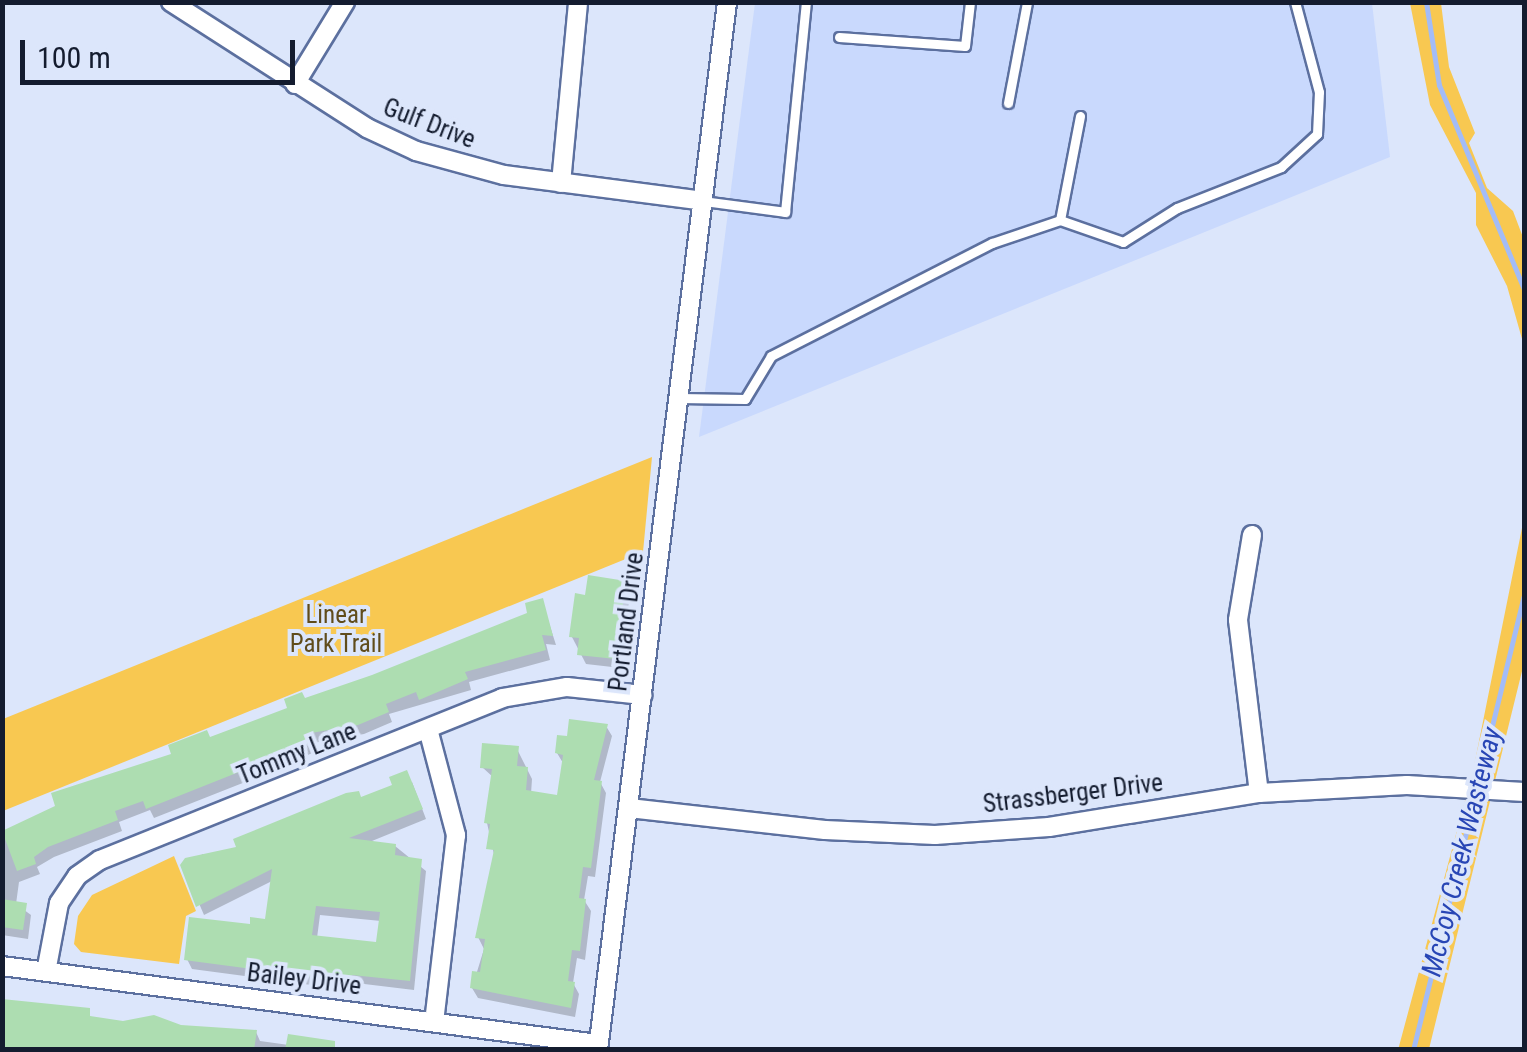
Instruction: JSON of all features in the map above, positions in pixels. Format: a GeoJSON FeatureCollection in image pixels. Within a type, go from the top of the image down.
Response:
{"type":"FeatureCollection","features":[{"type":"Feature","properties":{"kind":"street","name":"Gulf Drive"},"geometry":{"type":"LineString","coordinates":[[171,2],[295,84],[416,151],[561,183],[702,201]]}},
{"type":"Feature","properties":{"kind":"street"},"geometry":{"type":"LineString","coordinates":[[295,84],[345,2]]}},
{"type":"Feature","properties":{"kind":"street"},"geometry":{"type":"LineString","coordinates":[[561,183],[578,2]]}},
{"type":"Feature","properties":{"kind":"street","name":"Portland Drive"},"geometry":{"type":"LineString","coordinates":[[598,1047],[727,2]]}},
{"type":"Feature","properties":{"kind":"street"},"geometry":{"type":"LineString","coordinates":[[1252,535],[1238,620],[1258,792]]}},
{"type":"Feature","properties":{"kind":"street","name":"Tommy Lane"},"geometry":{"type":"LineString","coordinates":[[46,972],[59,903],[87,867],[502,698],[550,688],[643,695]]}},
{"type":"Feature","properties":{"kind":"street"},"geometry":{"type":"LineString","coordinates":[[428,729],[456,834],[434,1022]]}},
{"type":"Feature","properties":{"kind":"street","name":"Strassberger Drive"},"geometry":{"type":"LineString","coordinates":[[629,808],[825,830],[936,835],[1049,828],[1258,792],[1460,786],[1524,792]]}},
{"type":"Feature","properties":{"kind":"street","name":"Bailey Drive"},"geometry":{"type":"LineString","coordinates":[[2,966],[598,1047]]}},
{"type":"Feature","properties":{"kind":"lane"},"geometry":{"type":"LineString","coordinates":[[702,201],[784,212],[806,2]]}},
{"type":"Feature","properties":{"kind":"lane"},"geometry":{"type":"LineString","coordinates":[[839,37],[964,46],[970,2]]}},
{"type":"Feature","properties":{"kind":"lane"},"geometry":{"type":"LineString","coordinates":[[1008,103],[1027,2]]}},
{"type":"Feature","properties":{"kind":"lane"},"geometry":{"type":"LineString","coordinates":[[680,398],[745,399],[771,356],[992,243],[1060,220],[1123,242],[1177,208],[1280,168],[1317,134],[1318,92],[1295,2]]}},
{"type":"Feature","properties":{"kind":"lane"},"geometry":{"type":"LineString","coordinates":[[1060,220],[1080,116]]}},
{"type":"Feature","properties":{"kind":"shaded area"},"geometry":{"type":"Polygon","coordinates":[[[755,3],[1372,3],[1390,157],[699,437],[755,3]]]}},
{"type":"Feature","properties":{"kind":"green space"},"geometry":{"type":"Polygon","coordinates":[[[1410,3],[1441,3],[1449,67],[1475,133],[1469,143],[1487,188],[1513,211],[1524,240],[1524,346],[1507,286],[1476,225],[1476,193],[1430,105],[1410,3]]]}},
{"type":"Feature","properties":{"kind":"green space","name":"Linear Park Trail"},"geometry":{"type":"Polygon","coordinates":[[[652,457],[643,552],[3,811],[3,719],[652,457]]]}},
{"type":"Feature","properties":{"kind":"green space"},"geometry":{"type":"Polygon","coordinates":[[[1524,518],[1524,663],[1429,1049],[1398,1050],[1473,771],[1524,518]]]}},
{"type":"Feature","properties":{"kind":"green space"},"geometry":{"type":"Polygon","coordinates":[[[174,856],[196,911],[186,916],[179,964],[81,952],[74,944],[78,916],[92,895],[174,856]]]}},
{"type":"Feature","properties":{"kind":"building"},"geometry":{"type":"Polygon","coordinates":[[[588,575],[626,581],[616,659],[577,655],[579,638],[569,637],[575,593],[585,595],[588,575]]]}},
{"type":"Feature","properties":{"kind":"building"},"geometry":{"type":"Polygon","coordinates":[[[543,598],[553,636],[542,635],[546,650],[465,672],[468,679],[419,700],[416,692],[386,704],[389,712],[358,725],[305,734],[308,743],[146,809],[143,801],[115,811],[118,820],[48,847],[34,857],[36,864],[17,871],[2,831],[55,806],[51,793],[171,754],[168,745],[207,730],[210,737],[287,708],[284,699],[302,692],[305,698],[372,675],[527,613],[525,603],[543,598]]]}},
{"type":"Feature","properties":{"kind":"building"},"geometry":{"type":"Polygon","coordinates":[[[569,719],[608,724],[594,780],[602,781],[591,868],[583,867],[579,898],[586,899],[580,951],[572,950],[568,981],[575,982],[571,1008],[470,988],[472,971],[480,972],[485,939],[475,938],[494,850],[486,849],[490,824],[484,823],[492,769],[480,768],[482,743],[519,746],[517,766],[528,767],[526,790],[557,795],[563,755],[555,753],[557,735],[567,736],[569,719]]]}},
{"type":"Feature","properties":{"kind":"building"},"geometry":{"type":"Polygon","coordinates":[[[407,770],[423,809],[349,838],[396,844],[395,855],[422,859],[410,981],[352,975],[351,982],[184,960],[189,917],[250,924],[250,917],[265,919],[272,869],[196,907],[180,865],[185,858],[236,847],[233,839],[346,793],[359,791],[361,797],[392,785],[389,777],[407,770]],[[316,906],[312,935],[376,942],[380,912],[316,906]]]}},
{"type":"Feature","properties":{"kind":"building"},"geometry":{"type":"Polygon","coordinates":[[[2,899],[27,903],[23,930],[2,927],[2,899]]]}},
{"type":"Feature","properties":{"kind":"building"},"geometry":{"type":"Polygon","coordinates":[[[2,999],[90,1008],[90,1016],[123,1021],[154,1015],[181,1025],[257,1030],[254,1050],[2,1048],[2,999]]]}},
{"type":"Feature","properties":{"kind":"building"},"geometry":{"type":"Polygon","coordinates":[[[288,1034],[335,1041],[335,1050],[285,1050],[288,1034]]]}},
{"type":"Feature","properties":{"kind":"waterway","name":"McCoy Creek Wasteway"},"geometry":{"type":"LineString","coordinates":[[1426,2],[1439,85],[1524,289]]}},
{"type":"Feature","properties":{"kind":"waterway","name":"McCoy Creek Wasteway"},"geometry":{"type":"LineString","coordinates":[[1413,1050],[1524,596]]}}]}
